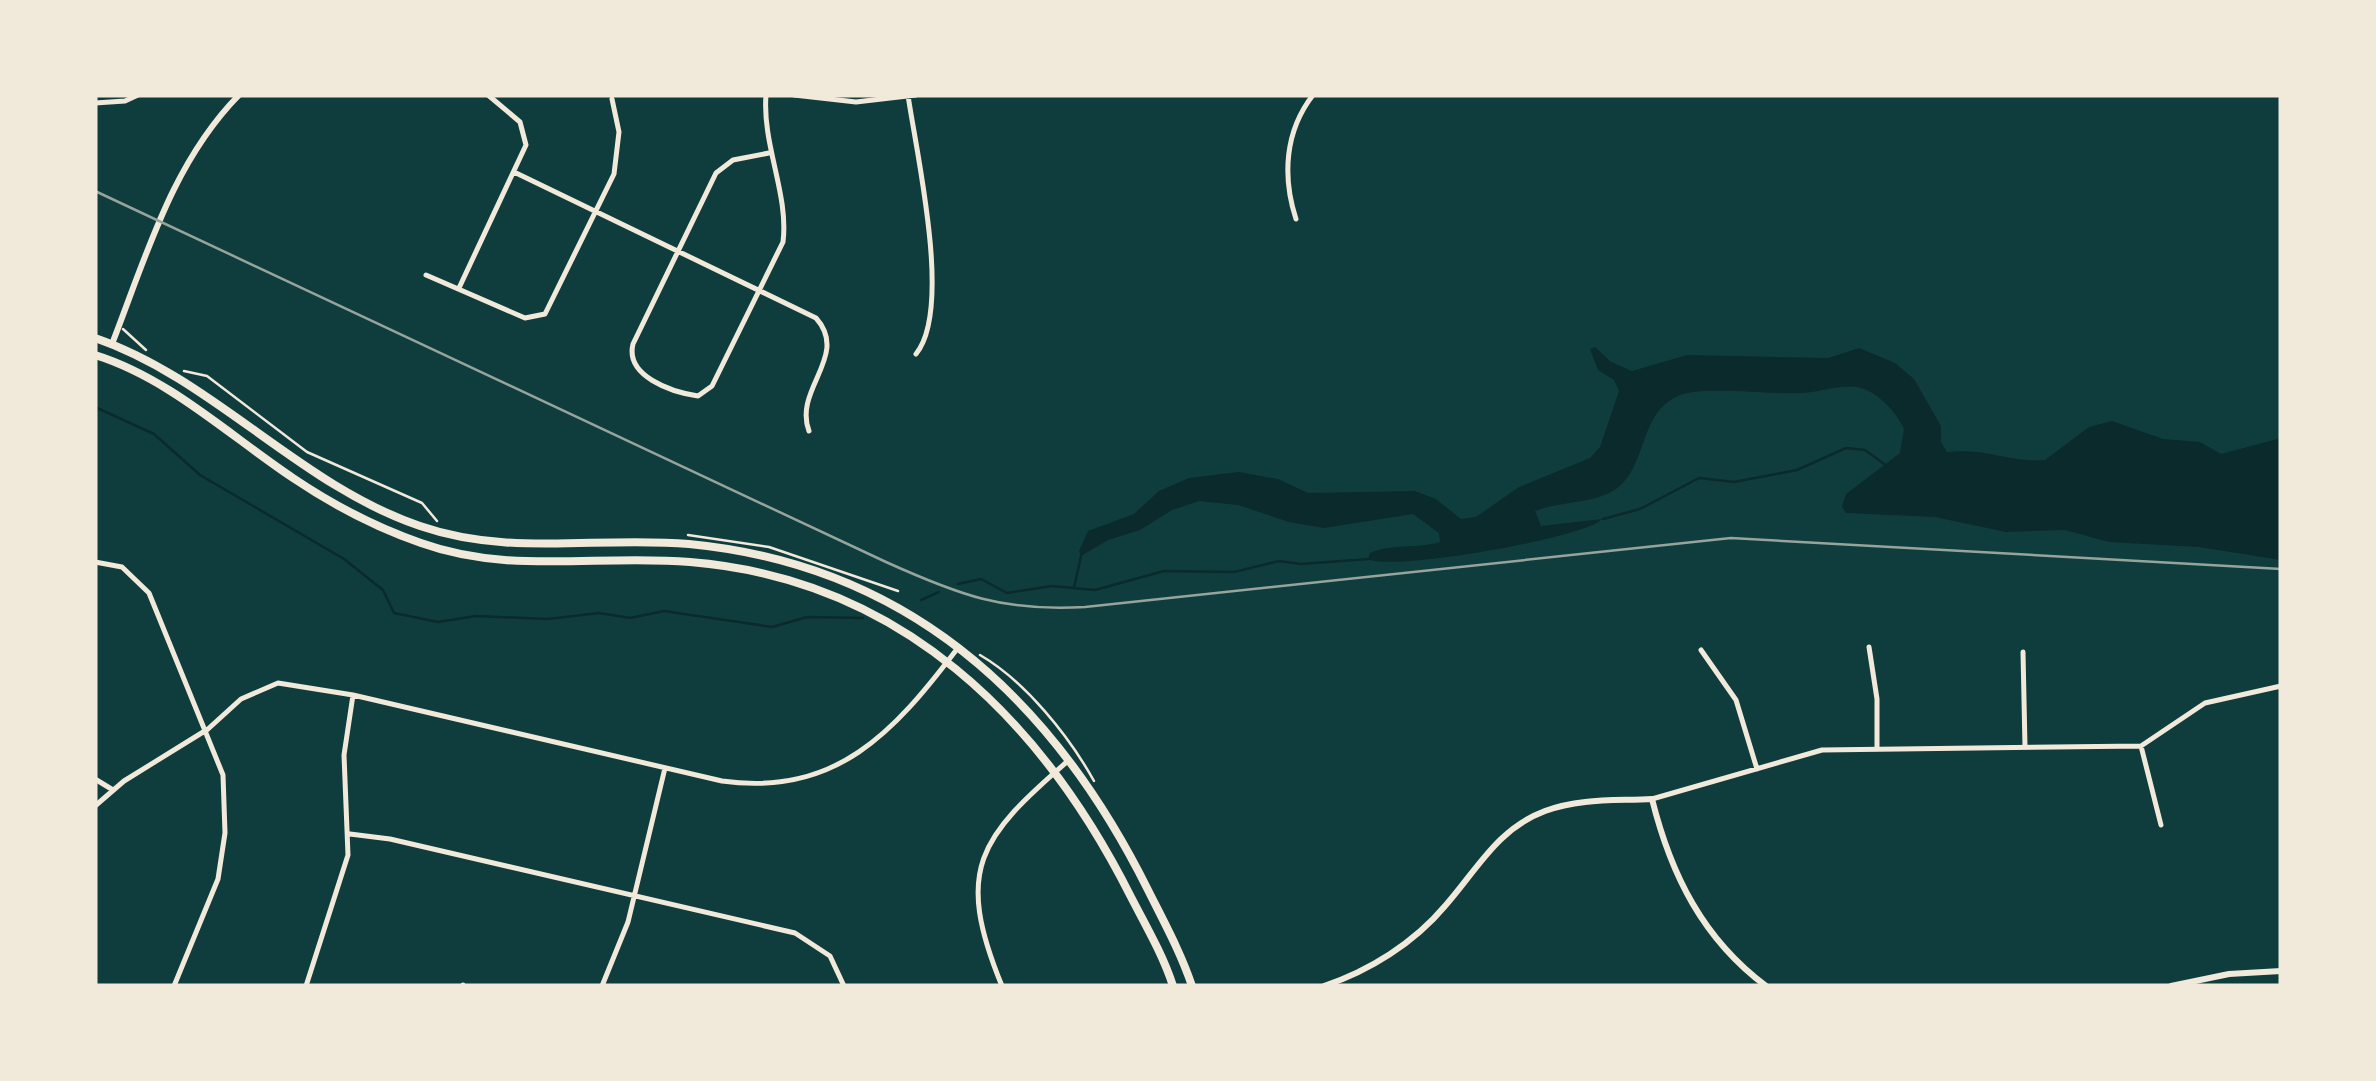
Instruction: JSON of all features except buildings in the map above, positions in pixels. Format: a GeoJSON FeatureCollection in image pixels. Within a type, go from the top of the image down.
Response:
{"type":"FeatureCollection","features":[{"type":"Feature","properties":{"kind":"main road"},"geometry":{"type":"LineString","coordinates":[[95,338],[166,370],[336,486],[420,526],[507,545],[670,544],[727,550],[855,585],[925,622],[959,646],[1013,696],[1068,760],[1124,844],[1192,986]]}},
{"type":"Feature","properties":{"kind":"main road"},"geometry":{"type":"LineString","coordinates":[[95,354],[160,386],[330,501],[415,541],[456,554],[521,563],[685,561],[812,588],[866,608],[948,661],[1008,716],[1055,772],[1114,863],[1173,986]]}},
{"type":"Feature","properties":{"kind":"street"},"geometry":{"type":"LineString","coordinates":[[95,103],[124,101],[138,95]]}},
{"type":"Feature","properties":{"kind":"street"},"geometry":{"type":"LineString","coordinates":[[106,358],[183,169],[210,125],[238,95]]}},
{"type":"Feature","properties":{"kind":"street"},"geometry":{"type":"LineString","coordinates":[[459,288],[526,148],[526,134],[515,116],[488,95]]}},
{"type":"Feature","properties":{"kind":"street"},"geometry":{"type":"LineString","coordinates":[[766,95],[769,153],[784,236],[709,389],[694,396],[638,370],[631,352],[718,170],[733,160],[769,153]]}},
{"type":"Feature","properties":{"kind":"street"},"geometry":{"type":"LineString","coordinates":[[794,95],[856,102],[916,95]]}},
{"type":"Feature","properties":{"kind":"street"},"geometry":{"type":"LineString","coordinates":[[1296,219],[1288,195],[1292,133],[1312,95]]}},
{"type":"Feature","properties":{"kind":"street"},"geometry":{"type":"LineString","coordinates":[[908,96],[932,263],[929,323],[916,354]]}},
{"type":"Feature","properties":{"kind":"street"},"geometry":{"type":"LineString","coordinates":[[426,275],[525,318],[542,316],[551,306],[614,174],[619,146],[612,99]]}},
{"type":"Feature","properties":{"kind":"street"},"geometry":{"type":"LineString","coordinates":[[514,172],[810,313],[827,335],[826,358],[805,400],[809,431]]}},
{"type":"Feature","properties":{"kind":"street"},"geometry":{"type":"LineString","coordinates":[[95,562],[122,567],[149,593],[208,729],[224,788],[224,845],[214,891],[174,986]]}},
{"type":"Feature","properties":{"kind":"street"},"geometry":{"type":"LineString","coordinates":[[95,806],[112,790],[208,729],[242,699],[266,686],[292,683],[749,785],[789,782],[827,770],[876,742],[959,646]]}},
{"type":"Feature","properties":{"kind":"street"},"geometry":{"type":"LineString","coordinates":[[1869,647],[1877,699],[1877,748]]}},
{"type":"Feature","properties":{"kind":"street"},"geometry":{"type":"LineString","coordinates":[[1702,650],[1733,694],[1756,769]]}},
{"type":"Feature","properties":{"kind":"street"},"geometry":{"type":"LineString","coordinates":[[2023,652],[2024,747]]}},
{"type":"Feature","properties":{"kind":"street"},"geometry":{"type":"LineString","coordinates":[[1324,986],[1364,970],[1407,942],[1443,909],[1486,852],[1534,816],[1576,802],[1652,799],[1822,750],[2142,746],[2205,703],[2281,686]]}},
{"type":"Feature","properties":{"kind":"street"},"geometry":{"type":"LineString","coordinates":[[306,986],[344,876],[350,834],[344,774],[353,695]]}},
{"type":"Feature","properties":{"kind":"street"},"geometry":{"type":"LineString","coordinates":[[2142,746],[2161,825]]}},
{"type":"Feature","properties":{"kind":"street"},"geometry":{"type":"LineString","coordinates":[[1002,986],[980,923],[981,865],[1001,822],[1068,760]]}},
{"type":"Feature","properties":{"kind":"street"},"geometry":{"type":"LineString","coordinates":[[602,986],[635,896],[665,768]]}},
{"type":"Feature","properties":{"kind":"street"},"geometry":{"type":"LineString","coordinates":[[95,779],[112,790]]}},
{"type":"Feature","properties":{"kind":"street"},"geometry":{"type":"LineString","coordinates":[[1652,799],[1668,854],[1694,910],[1733,958],[1766,986]]}},
{"type":"Feature","properties":{"kind":"street"},"geometry":{"type":"LineString","coordinates":[[350,834],[390,839],[776,928],[813,941],[830,956],[844,986]]}},
{"type":"Feature","properties":{"kind":"street"},"geometry":{"type":"LineString","coordinates":[[2171,986],[2229,974],[2281,971]]}},
{"type":"Feature","properties":{"kind":"path"},"geometry":{"type":"LineString","coordinates":[[130,332],[151,354]]}},
{"type":"Feature","properties":{"kind":"path"},"geometry":{"type":"LineString","coordinates":[[179,370],[200,372],[307,452],[422,503],[434,520],[447,524]]}},
{"type":"Feature","properties":{"kind":"path"},"geometry":{"type":"LineString","coordinates":[[679,534],[769,547],[898,591]]}},
{"type":"Feature","properties":{"kind":"water"},"geometry":{"type":"Polygon","coordinates":[[[1595,347],[1611,362],[1632,371],[1687,355],[1828,358],[1859,348],[1895,363],[1914,379],[1941,426],[1941,442],[1947,452],[2045,460],[2089,427],[2112,421],[2163,439],[2200,442],[2221,454],[2281,438],[2281,560],[2199,547],[2109,542],[2065,530],[2006,532],[1935,517],[1846,513],[1842,507],[1846,494],[1900,453],[1904,429],[1881,399],[1861,388],[1846,387],[1800,393],[1720,391],[1678,396],[1656,415],[1634,467],[1616,489],[1598,497],[1535,511],[1541,526],[1602,519],[1563,535],[1528,543],[1449,557],[1384,562],[1368,559],[1370,553],[1440,542],[1439,533],[1413,514],[1324,528],[1289,522],[1238,505],[1199,501],[1172,510],[1140,530],[1108,540],[1081,556],[1079,551],[1088,531],[1134,514],[1159,491],[1189,478],[1239,472],[1278,479],[1308,493],[1415,491],[1436,499],[1461,519],[1476,517],[1519,487],[1590,458],[1600,447],[1619,391],[1614,380],[1598,370],[1590,349],[1595,347]]]}},
{"type":"Feature","properties":{"kind":"waterway"},"geometry":{"type":"LineString","coordinates":[[95,407],[154,434],[200,475],[344,559],[383,590],[394,613],[438,622],[476,616],[548,619],[599,613],[630,618],[664,611],[772,627],[807,617],[863,618]]}},
{"type":"Feature","properties":{"kind":"waterway"},"geometry":{"type":"LineString","coordinates":[[1603,519],[1640,509],[1699,478],[1734,482],[1797,470],[1846,448],[1865,450],[1887,466]]}},
{"type":"Feature","properties":{"kind":"waterway"},"geometry":{"type":"LineString","coordinates":[[1074,588],[1081,556]]}},
{"type":"Feature","properties":{"kind":"waterway"},"geometry":{"type":"LineString","coordinates":[[958,584],[981,579],[1007,593],[1052,586],[1095,590],[1164,571],[1234,572],[1279,561],[1301,564],[1369,559]]}},
{"type":"Feature","properties":{"kind":"waterway"},"geometry":{"type":"LineString","coordinates":[[921,600],[939,592]]}},
{"type":"Feature","properties":{"kind":"railway"},"geometry":{"type":"LineString","coordinates":[[95,191],[886,562],[936,584],[1006,604],[1085,607],[1731,538],[2281,569]]}}]}
